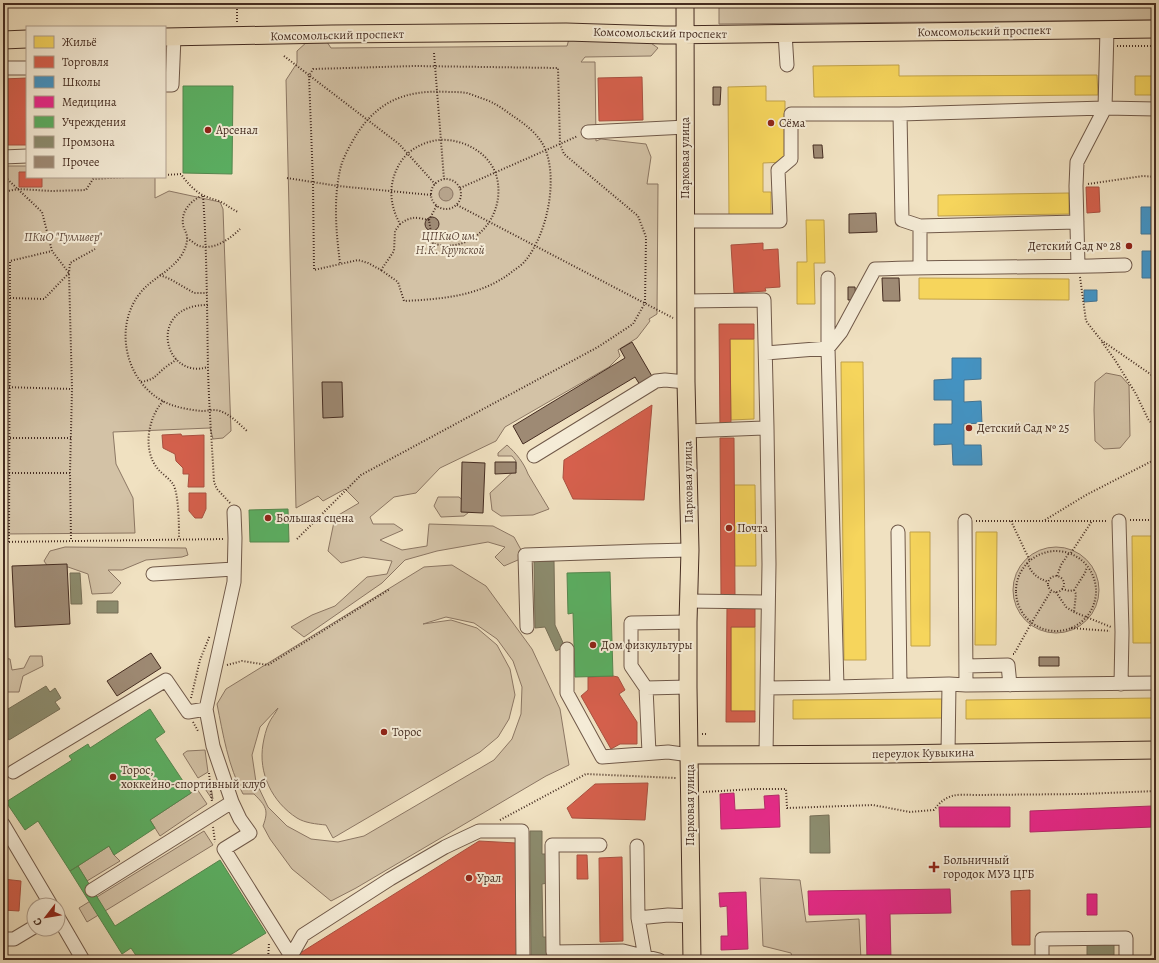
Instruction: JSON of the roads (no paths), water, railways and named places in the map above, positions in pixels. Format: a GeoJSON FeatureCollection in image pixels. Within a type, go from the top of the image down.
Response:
{"type":"FeatureCollection","features":[{"type":"Feature","properties":{"kind":"main road","name":"Парковая улица"},"geometry":{"type":"LineString","coordinates":[[685,3],[686,382],[690,550],[688,601],[688,687],[692,960]]}},
{"type":"Feature","properties":{"kind":"main road","name":"Комсомольский проспект"},"geometry":{"type":"LineString","coordinates":[[169,37],[566,32],[664,35],[785,33],[1108,38],[1156,29]]}},
{"type":"Feature","properties":{"kind":"main road"},"geometry":{"type":"LineString","coordinates":[[3,40],[26,39]]}},
{"type":"Feature","properties":{"kind":"main road","name":"переулок Кувыкина"},"geometry":{"type":"LineString","coordinates":[[690,755],[1156,750]]}},
{"type":"Feature","properties":{"kind":"street"},"geometry":{"type":"LineString","coordinates":[[785,33],[787,65]]}},
{"type":"Feature","properties":{"kind":"street"},"geometry":{"type":"LineString","coordinates":[[166,85],[172,85],[169,37]]}},
{"type":"Feature","properties":{"kind":"street"},"geometry":{"type":"LineString","coordinates":[[1078,266],[1076,186],[1078,162],[1106,108],[1108,38]]}},
{"type":"Feature","properties":{"kind":"street"},"geometry":{"type":"LineString","coordinates":[[3,68],[26,68]]}},
{"type":"Feature","properties":{"kind":"street"},"geometry":{"type":"LineString","coordinates":[[685,221],[780,222],[778,170],[792,159],[791,114],[900,114],[1106,108],[1156,109]]}},
{"type":"Feature","properties":{"kind":"street"},"geometry":{"type":"LineString","coordinates":[[900,114],[902,220],[920,226],[1077,222]]}},
{"type":"Feature","properties":{"kind":"street"},"geometry":{"type":"LineString","coordinates":[[588,132],[686,127]]}},
{"type":"Feature","properties":{"kind":"street"},"geometry":{"type":"LineString","coordinates":[[3,156],[26,156]]}},
{"type":"Feature","properties":{"kind":"street"},"geometry":{"type":"LineString","coordinates":[[920,226],[920,268]]}},
{"type":"Feature","properties":{"kind":"street"},"geometry":{"type":"LineString","coordinates":[[766,353],[828,348],[841,332],[875,270],[1125,264]]}},
{"type":"Feature","properties":{"kind":"street"},"geometry":{"type":"LineString","coordinates":[[828,278],[828,348],[838,687]]}},
{"type":"Feature","properties":{"kind":"street"},"geometry":{"type":"LineString","coordinates":[[686,301],[764,300],[769,564],[766,754]]}},
{"type":"Feature","properties":{"kind":"street"},"geometry":{"type":"LineString","coordinates":[[534,456],[656,381],[665,380],[686,382]]}},
{"type":"Feature","properties":{"kind":"street"},"geometry":{"type":"LineString","coordinates":[[687,431],[767,428]]}},
{"type":"Feature","properties":{"kind":"street"},"geometry":{"type":"LineString","coordinates":[[234,512],[234,582],[206,709],[214,746],[232,802],[240,819],[250,833],[224,849],[291,958]]}},
{"type":"Feature","properties":{"kind":"street"},"geometry":{"type":"LineString","coordinates":[[965,521],[966,685]]}},
{"type":"Feature","properties":{"kind":"street"},"geometry":{"type":"LineString","coordinates":[[1119,521],[1122,632],[1121,684]]}},
{"type":"Feature","properties":{"kind":"street"},"geometry":{"type":"LineString","coordinates":[[898,532],[900,685]]}},
{"type":"Feature","properties":{"kind":"street"},"geometry":{"type":"LineString","coordinates":[[527,627],[526,555],[690,550]]}},
{"type":"Feature","properties":{"kind":"street"},"geometry":{"type":"LineString","coordinates":[[153,574],[234,569]]}},
{"type":"Feature","properties":{"kind":"street"},"geometry":{"type":"LineString","coordinates":[[688,601],[768,602]]}},
{"type":"Feature","properties":{"kind":"street"},"geometry":{"type":"LineString","coordinates":[[649,753],[646,688],[631,666],[631,623],[688,622]]}},
{"type":"Feature","properties":{"kind":"street"},"geometry":{"type":"LineString","coordinates":[[567,650],[567,693],[602,757],[668,752],[690,755]]}},
{"type":"Feature","properties":{"kind":"street"},"geometry":{"type":"LineString","coordinates":[[966,666],[1008,665],[1010,685]]}},
{"type":"Feature","properties":{"kind":"street"},"geometry":{"type":"LineString","coordinates":[[13,772],[166,680],[188,712],[206,709]]}},
{"type":"Feature","properties":{"kind":"street"},"geometry":{"type":"LineString","coordinates":[[767,688],[949,684],[1010,685],[1156,683]]}},
{"type":"Feature","properties":{"kind":"street"},"geometry":{"type":"LineString","coordinates":[[948,752],[949,684]]}},
{"type":"Feature","properties":{"kind":"street"},"geometry":{"type":"LineString","coordinates":[[646,688],[688,687]]}},
{"type":"Feature","properties":{"kind":"street"},"geometry":{"type":"LineString","coordinates":[[92,890],[232,802]]}},
{"type":"Feature","properties":{"kind":"street"},"geometry":{"type":"LineString","coordinates":[[3,824],[46,897]]}},
{"type":"Feature","properties":{"kind":"street"},"geometry":{"type":"LineString","coordinates":[[291,958],[303,935],[390,878],[445,847],[479,831],[522,830],[523,960]]}},
{"type":"Feature","properties":{"kind":"street"},"geometry":{"type":"LineString","coordinates":[[600,845],[552,845],[552,952],[623,951],[659,960]]}},
{"type":"Feature","properties":{"kind":"street"},"geometry":{"type":"LineString","coordinates":[[637,846],[638,918],[645,957]]}},
{"type":"Feature","properties":{"kind":"street"},"geometry":{"type":"LineString","coordinates":[[638,918],[668,915],[691,916]]}},
{"type":"Feature","properties":{"kind":"street"},"geometry":{"type":"LineString","coordinates":[[66,931],[83,960]]}},
{"type":"Feature","properties":{"kind":"street"},"geometry":{"type":"LineString","coordinates":[[3,939],[14,939],[26,932]]}},
{"type":"Feature","properties":{"kind":"street"},"geometry":{"type":"LineString","coordinates":[[1042,960],[1042,939],[1111,938],[1126,938],[1126,960]]}},
{"type":"Feature","properties":{"kind":"place","name":"Сёма"},"geometry":{"type":"Point","coordinates":[771,123]}},
{"type":"Feature","properties":{"kind":"place","name":"Арсенал"},"geometry":{"type":"Point","coordinates":[208,130]}},
{"type":"Feature","properties":{"kind":"place","name":"Детский Сад № 28"},"geometry":{"type":"Point","coordinates":[1129,246]}},
{"type":"Feature","properties":{"kind":"place","name":"Детский Сад № 25"},"geometry":{"type":"Point","coordinates":[969,428]}},
{"type":"Feature","properties":{"kind":"place","name":"Большая сцена"},"geometry":{"type":"Point","coordinates":[268,518]}},
{"type":"Feature","properties":{"kind":"place","name":"Почта"},"geometry":{"type":"Point","coordinates":[729,528]}},
{"type":"Feature","properties":{"kind":"place","name":"Дом физкультуры"},"geometry":{"type":"Point","coordinates":[593,645]}},
{"type":"Feature","properties":{"kind":"place","name":"Торос"},"geometry":{"type":"Point","coordinates":[384,732]}},
{"type":"Feature","properties":{"kind":"place","name":"Торос, хоккейно-спортивный клуб"},"geometry":{"type":"Point","coordinates":[113,777]}},
{"type":"Feature","properties":{"kind":"place","name":"Больничный городок МУЗ ЦГБ"},"geometry":{"type":"Point","coordinates":[934,867]}},
{"type":"Feature","properties":{"kind":"place","name":"Урал"},"geometry":{"type":"Point","coordinates":[469,878]}},
{"type":"Feature","properties":{"kind":"park label","name":"ПКиО \"Гулливер\""},"geometry":{"type":"Point","coordinates":[63,237]}},
{"type":"Feature","properties":{"kind":"park label","name":"ЦПКиО им. Н.К. Крупской"},"geometry":{"type":"Point","coordinates":[450,243]}}]}
